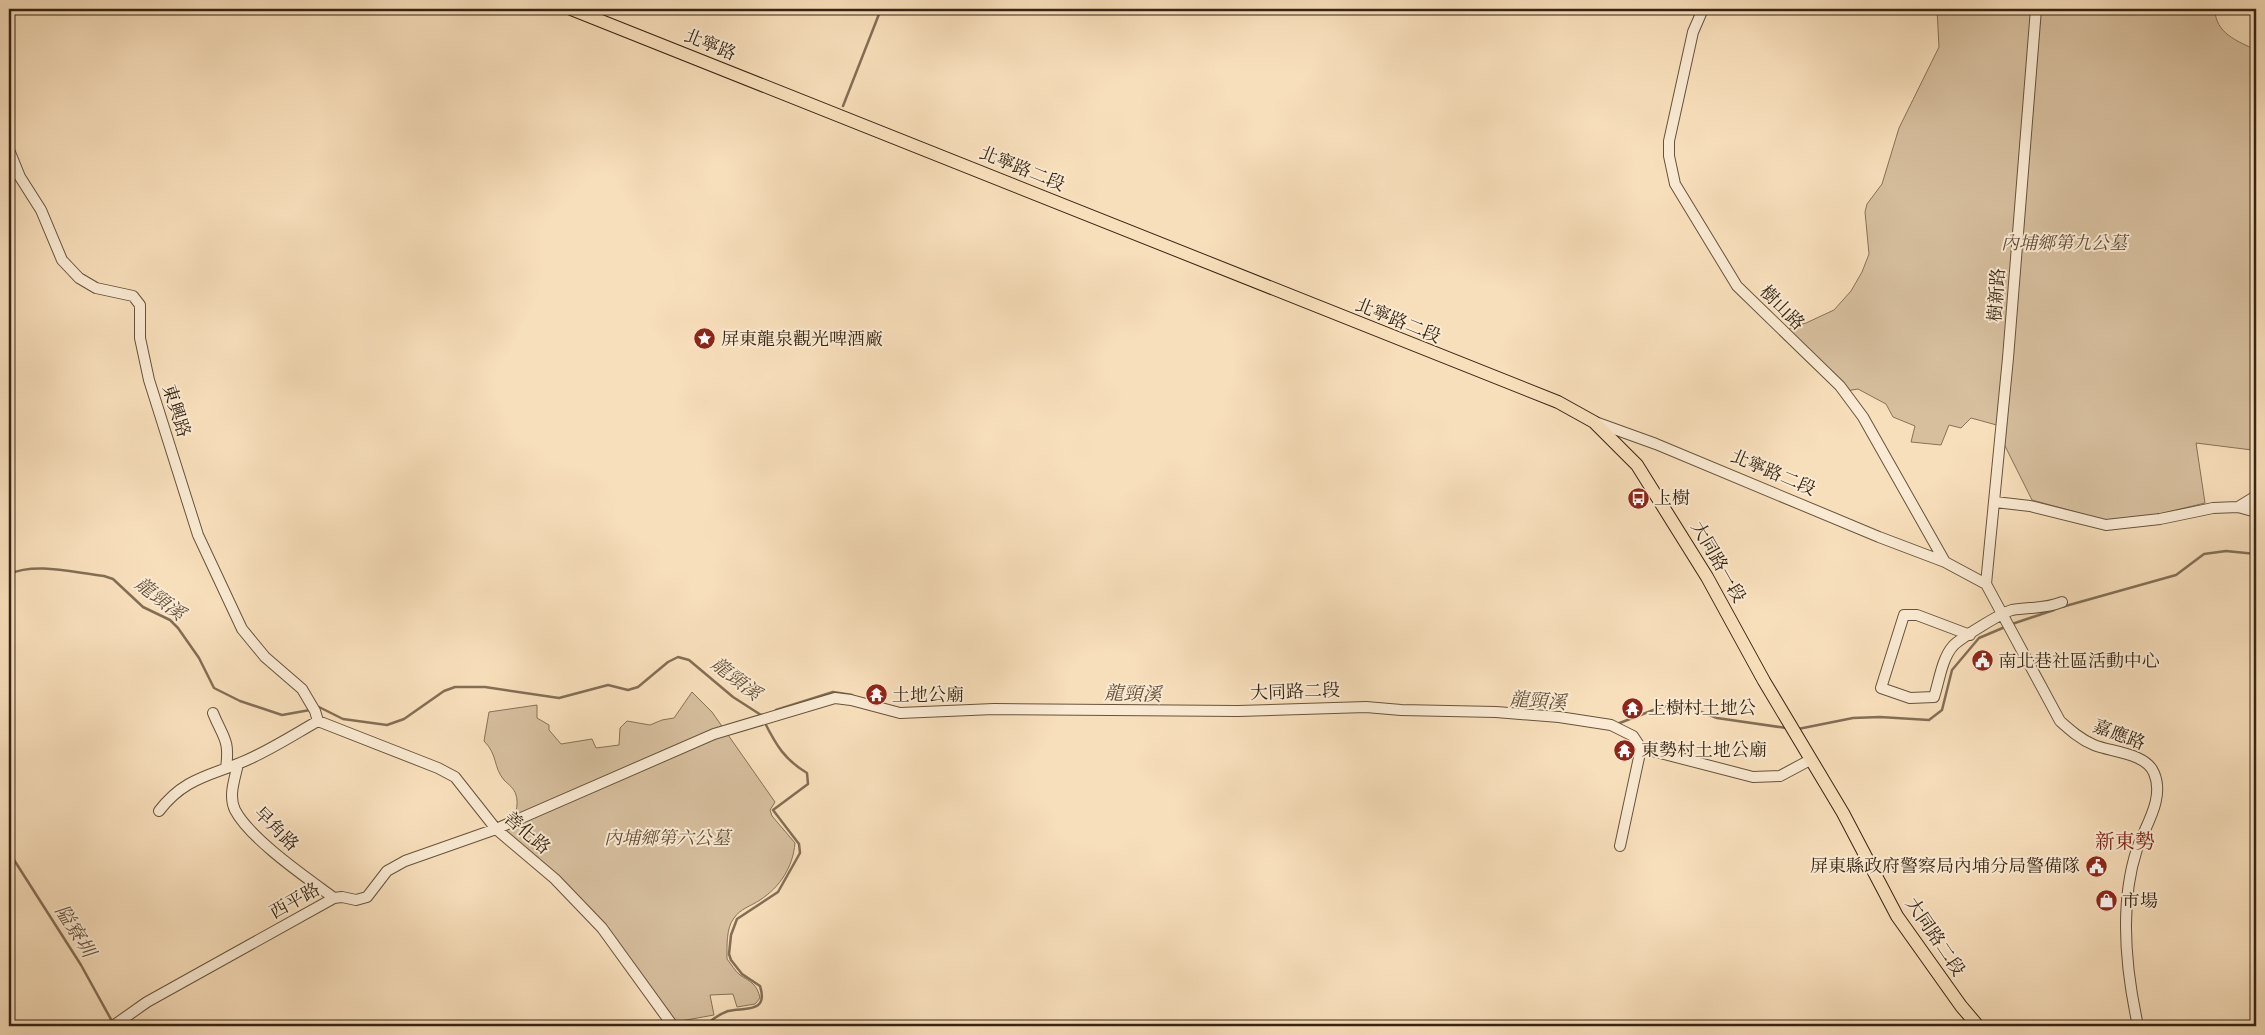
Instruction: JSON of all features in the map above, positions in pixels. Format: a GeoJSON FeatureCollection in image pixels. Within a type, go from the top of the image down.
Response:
{"type":"FeatureCollection","features":[{"type":"Feature","properties":{"kind":"main road","name":"北寧路"},"geometry":{"type":"LineString","coordinates":[[571,9],[837,114]]}},
{"type":"Feature","properties":{"kind":"main road","name":"北寧路二段"},"geometry":{"type":"LineString","coordinates":[[837,114],[1286,295],[1558,402],[1594,422]]}},
{"type":"Feature","properties":{"kind":"main road","name":"大同路一段"},"geometry":{"type":"LineString","coordinates":[[1594,422],[1637,466],[1680,532],[1792,728]]}},
{"type":"Feature","properties":{"kind":"main road","name":"大同路二段"},"geometry":{"type":"LineString","coordinates":[[1792,728],[1860,843],[1897,916],[1961,1006],[1978,1026]]}},
{"type":"Feature","properties":{"kind":"street","name":"樹山路"},"geometry":{"type":"LineString","coordinates":[[1703,9],[1693,32],[1669,141],[1669,156],[1675,184],[1737,286],[1840,386],[1863,417],[1945,562]]}},
{"type":"Feature","properties":{"kind":"street","name":"樹新路"},"geometry":{"type":"LineString","coordinates":[[1986,584],[1995,502],[2036,9]]}},
{"type":"Feature","properties":{"kind":"street","name":"東興路"},"geometry":{"type":"LineString","coordinates":[[9,150],[20,177],[41,210],[62,260],[79,278],[96,288],[133,296],[140,305],[140,338],[149,380],[198,535],[242,629],[265,657],[302,689],[315,712]]}},
{"type":"Feature","properties":{"kind":"street","name":"北寧路二段"},"geometry":{"type":"LineString","coordinates":[[1594,422],[1656,444],[1879,537],[1945,562]]}},
{"type":"Feature","properties":{"kind":"street"},"geometry":{"type":"LineString","coordinates":[[2238,507],[2256,496]]}},
{"type":"Feature","properties":{"kind":"street"},"geometry":{"type":"LineString","coordinates":[[1995,502],[2030,506],[2106,525],[2160,519],[2213,508],[2238,507],[2256,512]]}},
{"type":"Feature","properties":{"kind":"street"},"geometry":{"type":"LineString","coordinates":[[1945,562],[1986,584]]}},
{"type":"Feature","properties":{"kind":"street","name":"嘉應路"},"geometry":{"type":"LineString","coordinates":[[1986,584],[2060,721],[2076,736],[2094,745],[2146,763],[2154,773],[2156,786],[2154,807],[2137,849],[2127,916],[2129,987],[2138,1026]]}},
{"type":"Feature","properties":{"kind":"street"},"geometry":{"type":"LineString","coordinates":[[1970,635],[1917,615],[1904,615],[1881,688],[1910,698],[1934,697],[1953,646],[1970,635],[2007,621],[2012,610],[2047,608],[2062,602]]}},
{"type":"Feature","properties":{"kind":"street","name":"大同路二段"},"geometry":{"type":"LineString","coordinates":[[757,721],[836,698],[909,713],[994,709],[1238,711],[1366,707],[1559,717],[1612,725],[1633,736],[1641,748],[1753,777],[1780,776],[1810,760]]}},
{"type":"Feature","properties":{"kind":"street"},"geometry":{"type":"LineString","coordinates":[[159,811],[171,796],[187,784],[238,764],[315,712]]}},
{"type":"Feature","properties":{"kind":"street","name":"善化路"},"geometry":{"type":"LineString","coordinates":[[315,712],[455,777],[496,829],[555,879],[602,928],[673,1026]]}},
{"type":"Feature","properties":{"kind":"street"},"geometry":{"type":"LineString","coordinates":[[213,713],[229,748],[226,768]]}},
{"type":"Feature","properties":{"kind":"street","name":"西平路"},"geometry":{"type":"LineString","coordinates":[[116,1024],[147,1002],[334,898],[342,896],[356,900],[367,896],[388,871],[399,864],[496,829],[714,734],[757,721]]}},
{"type":"Feature","properties":{"kind":"street"},"geometry":{"type":"LineString","coordinates":[[1620,846],[1641,748]]}},
{"type":"Feature","properties":{"kind":"street","name":"早角路"},"geometry":{"type":"LineString","coordinates":[[238,764],[232,788],[235,809],[250,829],[288,864],[334,898]]}},
{"type":"Feature","properties":{"kind":"green space","name":"內埔鄉第九公墓"},"geometry":{"type":"Polygon","coordinates":[[[1937,9],[2215,9],[2219,24],[2228,35],[2256,50],[2256,441],[2252,450],[2196,443],[2205,503],[2151,516],[2105,520],[2032,500],[2004,444],[2004,427],[1971,418],[1961,428],[1949,425],[1941,445],[1911,442],[1915,426],[1893,417],[1886,404],[1858,389],[1846,391],[1788,331],[1791,327],[1806,323],[1834,310],[1851,291],[1862,272],[1869,254],[1865,212],[1867,204],[1882,184],[1899,128],[1939,47],[1937,9]]]}},
{"type":"Feature","properties":{"kind":"green space","name":"內埔鄉第六公墓"},"geometry":{"type":"Polygon","coordinates":[[[692,692],[712,712],[775,802],[770,810],[772,816],[795,843],[792,860],[779,883],[767,895],[736,915],[731,922],[728,932],[727,959],[738,973],[755,986],[760,998],[755,1004],[737,1007],[733,994],[710,995],[714,1015],[675,1022],[606,926],[560,877],[496,824],[515,815],[517,798],[513,788],[504,780],[498,770],[491,751],[484,741],[489,712],[537,705],[537,718],[549,725],[549,730],[561,744],[592,739],[596,748],[619,745],[620,728],[627,721],[650,725],[674,718],[692,692]]]}},
{"type":"Feature","properties":{"kind":"waterway"},"geometry":{"type":"LineString","coordinates":[[843,106],[881,9]]}},
{"type":"Feature","properties":{"kind":"waterway"},"geometry":{"type":"LineString","coordinates":[[2062,607],[2176,575],[2204,554],[2226,551],[2256,554]]}},
{"type":"Feature","properties":{"kind":"waterway","name":"龍頸溪"},"geometry":{"type":"LineString","coordinates":[[9,574],[31,569],[43,569],[104,576],[113,579],[143,607],[170,620],[178,628],[199,658],[214,688],[240,701],[282,715],[310,710]]}},
{"type":"Feature","properties":{"kind":"waterway"},"geometry":{"type":"LineString","coordinates":[[2012,624],[2054,610]]}},
{"type":"Feature","properties":{"kind":"waterway"},"geometry":{"type":"LineString","coordinates":[[1798,729],[1853,718],[1880,717],[1929,720],[1942,710],[1952,670],[1979,638],[2005,627]]}},
{"type":"Feature","properties":{"kind":"waterway","name":"龍頸溪"},"geometry":{"type":"LineString","coordinates":[[315,708],[319,707],[343,719],[387,725],[404,719],[444,691],[455,687],[485,687],[559,698],[608,685],[628,690],[638,687],[668,662],[678,657],[689,660],[733,697],[761,715]]}},
{"type":"Feature","properties":{"kind":"waterway","name":"龍頸溪"},"geometry":{"type":"LineString","coordinates":[[776,710],[833,692],[852,695]]}},
{"type":"Feature","properties":{"kind":"waterway"},"geometry":{"type":"LineString","coordinates":[[1617,724],[1664,706],[1688,707],[1717,718],[1786,728]]}},
{"type":"Feature","properties":{"kind":"waterway"},"geometry":{"type":"LineString","coordinates":[[705,1026],[725,1012],[753,1008],[761,1001],[760,986],[742,974],[731,960],[729,954],[731,935],[737,919],[778,892],[800,853],[799,844],[773,810],[808,784],[807,773],[787,757],[765,723]]}},
{"type":"Feature","properties":{"kind":"waterway","name":"隘寮圳"},"geometry":{"type":"LineString","coordinates":[[9,852],[81,965],[113,1023]]}},
{"type":"Feature","properties":{"kind":"place","name":"屏東龍泉觀光啤酒廠"},"geometry":{"type":"Point","coordinates":[705,339]}},
{"type":"Feature","properties":{"kind":"place","name":"上樹"},"geometry":{"type":"Point","coordinates":[1638,498]}},
{"type":"Feature","properties":{"kind":"place","name":"南北巷社區活動中心"},"geometry":{"type":"Point","coordinates":[1982,661]}},
{"type":"Feature","properties":{"kind":"place","name":"土地公廟"},"geometry":{"type":"Point","coordinates":[876,695]}},
{"type":"Feature","properties":{"kind":"place","name":"上樹村土地公"},"geometry":{"type":"Point","coordinates":[1632,708]}},
{"type":"Feature","properties":{"kind":"place","name":"東勢村土地公廟"},"geometry":{"type":"Point","coordinates":[1625,750]}},
{"type":"Feature","properties":{"kind":"place","name":"屏東縣政府警察局內埔分局警備隊"},"geometry":{"type":"Point","coordinates":[2096,866]}},
{"type":"Feature","properties":{"kind":"place","name":"市場"},"geometry":{"type":"Point","coordinates":[2106,901]}},
{"type":"Feature","properties":{"kind":"district","name":"新東勢"},"geometry":{"type":"Point","coordinates":[2125,841]}}]}
